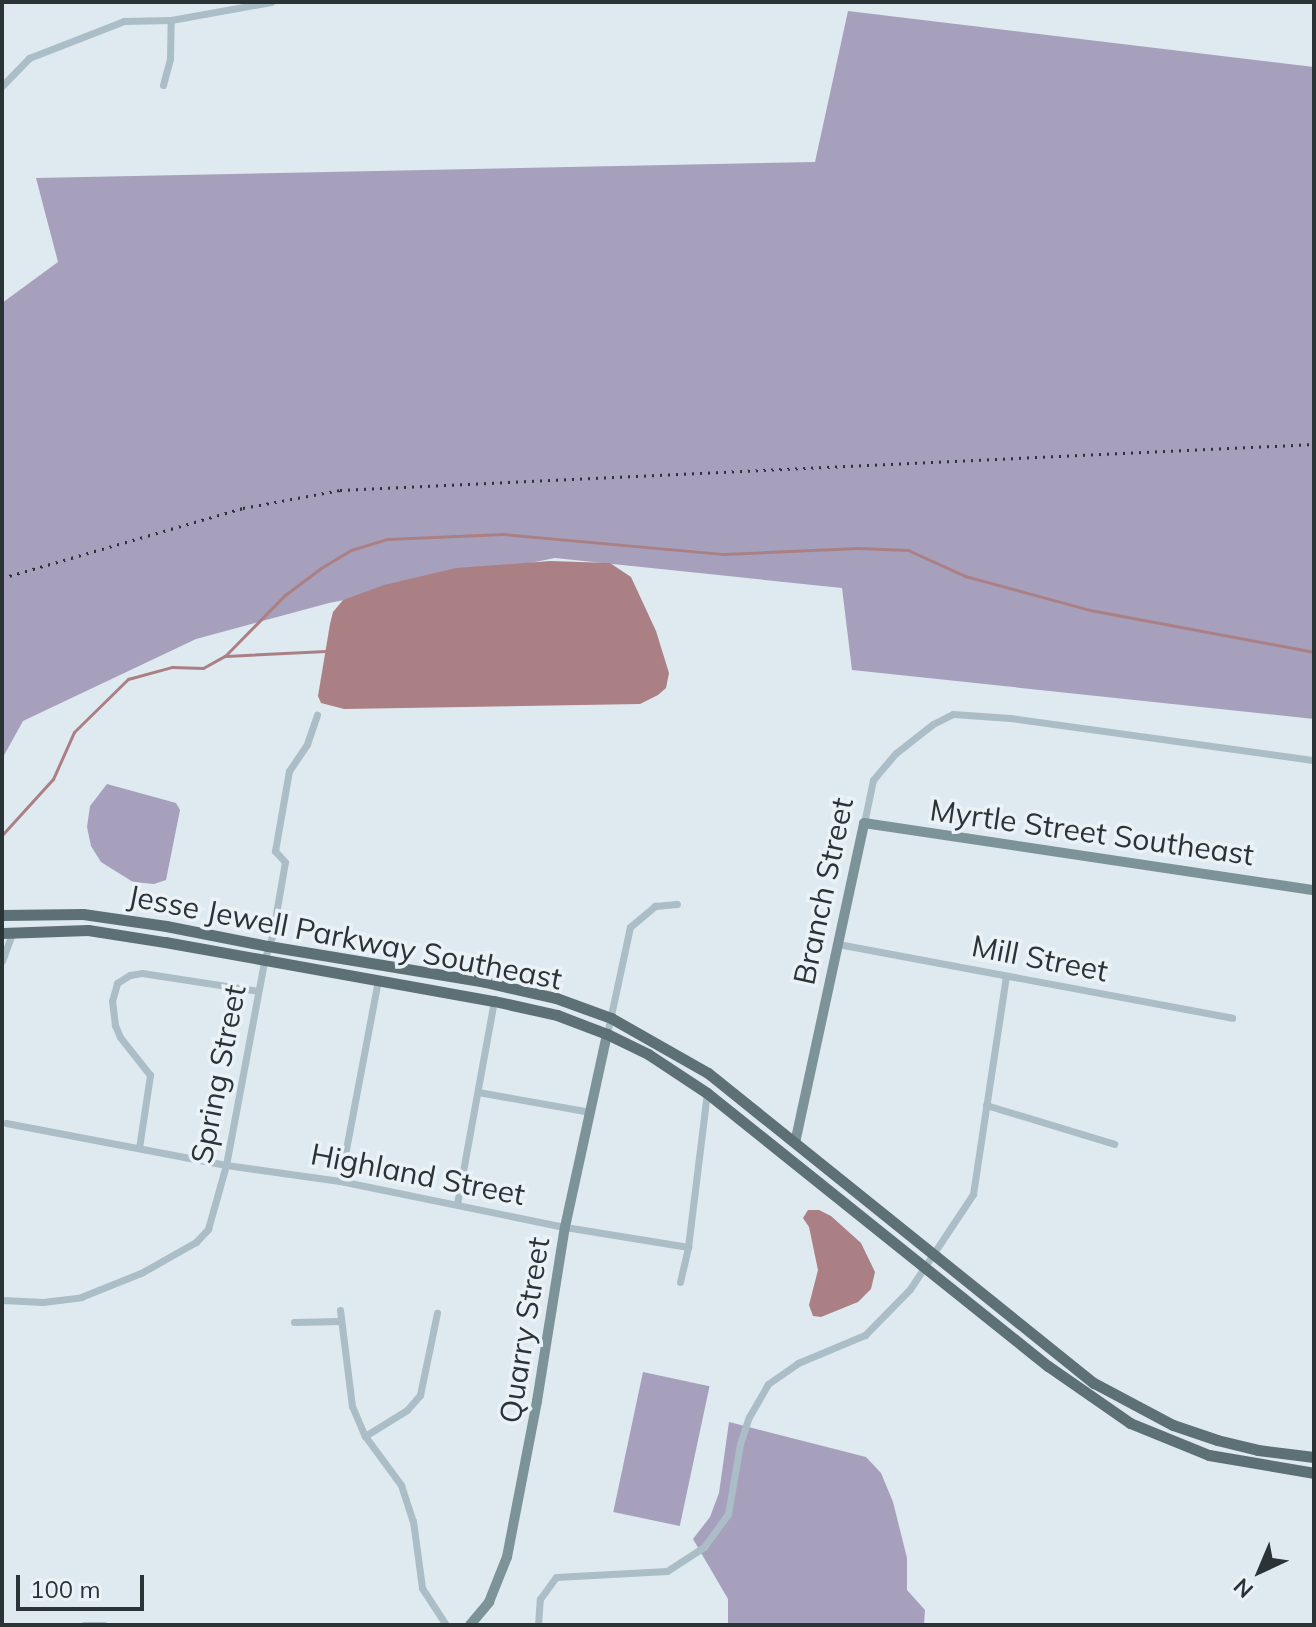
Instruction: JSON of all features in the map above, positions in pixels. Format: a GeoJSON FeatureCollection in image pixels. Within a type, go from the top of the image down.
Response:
{"type":"FeatureCollection","features":[{"type":"Feature","properties":{"kind":"main road","name":"Jesse Jewell Parkway Southeast"},"geometry":{"type":"LineString","coordinates":[[2,915],[83,914],[166,926],[485,982],[556,998],[611,1018],[708,1073],[1088,1378],[1173,1425],[1258,1450],[1314,1457]]}},
{"type":"Feature","properties":{"kind":"main road","name":"Jesse Jewell Parkway Southeast"},"geometry":{"type":"LineString","coordinates":[[7,932],[88,930],[494,1001],[557,1015],[607,1034],[648,1054],[707,1093],[1048,1366],[1130,1423],[1209,1455],[1314,1473]]}},
{"type":"Feature","properties":{"kind":"street"},"geometry":{"type":"LineString","coordinates":[[2,86],[29,58],[124,21],[171,20],[271,2]]}},
{"type":"Feature","properties":{"kind":"street"},"geometry":{"type":"LineString","coordinates":[[163,85],[170,59],[171,20]]}},
{"type":"Feature","properties":{"kind":"street","name":"Branch Street"},"geometry":{"type":"LineString","coordinates":[[795,1143],[873,780],[896,753],[933,724],[953,714],[1010,718],[1314,760]]}},
{"type":"Feature","properties":{"kind":"street","name":"Spring Street"},"geometry":{"type":"LineString","coordinates":[[2,1300],[43,1302],[81,1297],[141,1273],[196,1242],[208,1229],[226,1165],[285,862],[275,851],[289,771],[307,744],[317,715]]}},
{"type":"Feature","properties":{"kind":"street","name":"Myrtle Street Southeast"},"geometry":{"type":"LineString","coordinates":[[864,823],[1314,890]]}},
{"type":"Feature","properties":{"kind":"street"},"geometry":{"type":"LineString","coordinates":[[607,1034],[630,927],[642,913],[655,906],[677,904]]}},
{"type":"Feature","properties":{"kind":"street"},"geometry":{"type":"LineString","coordinates":[[2,961],[7,932]]}},
{"type":"Feature","properties":{"kind":"street","name":"Mill Street"},"geometry":{"type":"LineString","coordinates":[[838,944],[1232,1018]]}},
{"type":"Feature","properties":{"kind":"street"},"geometry":{"type":"LineString","coordinates":[[139,1148],[150,1075],[120,1037],[115,1025],[112,1001],[117,983],[130,975],[142,973],[258,991]]}},
{"type":"Feature","properties":{"kind":"street"},"geometry":{"type":"LineString","coordinates":[[538,1625],[540,1599],[556,1577],[667,1571],[704,1547],[728,1514],[740,1444],[749,1417],[768,1384],[798,1363],[865,1335],[891,1312],[925,1267],[973,1194],[1006,976]]}},
{"type":"Feature","properties":{"kind":"street"},"geometry":{"type":"LineString","coordinates":[[340,1181],[378,980]]}},
{"type":"Feature","properties":{"kind":"street"},"geometry":{"type":"LineString","coordinates":[[457,1204],[494,1001]]}},
{"type":"Feature","properties":{"kind":"street","name":"Quarry Street"},"geometry":{"type":"LineString","coordinates":[[470,1625],[489,1602],[507,1557],[537,1401],[565,1227],[607,1034]]}},
{"type":"Feature","properties":{"kind":"street"},"geometry":{"type":"LineString","coordinates":[[478,1092],[590,1112]]}},
{"type":"Feature","properties":{"kind":"street"},"geometry":{"type":"LineString","coordinates":[[680,1282],[688,1247],[707,1093]]}},
{"type":"Feature","properties":{"kind":"street"},"geometry":{"type":"LineString","coordinates":[[986,1105],[1114,1144]]}},
{"type":"Feature","properties":{"kind":"street","name":"Highland Street"},"geometry":{"type":"LineString","coordinates":[[6,1123],[226,1165],[340,1181],[565,1227],[688,1247]]}},
{"type":"Feature","properties":{"kind":"street"},"geometry":{"type":"LineString","coordinates":[[340,1310],[352,1406],[365,1436],[401,1485],[413,1521],[422,1588],[446,1625]]}},
{"type":"Feature","properties":{"kind":"street"},"geometry":{"type":"LineString","coordinates":[[365,1436],[407,1410],[420,1395],[437,1313]]}},
{"type":"Feature","properties":{"kind":"street"},"geometry":{"type":"LineString","coordinates":[[294,1322],[341,1321]]}},
{"type":"Feature","properties":{"kind":"street"},"geometry":{"type":"LineString","coordinates":[[84,1625],[104,1625]]}},
{"type":"Feature","properties":{"kind":"shaded area"},"geometry":{"type":"Polygon","coordinates":[[[848,11],[1314,67],[1314,719],[852,670],[842,588],[555,558],[329,603],[196,639],[23,721],[2,759],[2,303],[58,262],[36,178],[815,162],[848,11]]]}},
{"type":"Feature","properties":{"kind":"shaded area"},"geometry":{"type":"Polygon","coordinates":[[[550,561],[610,563],[631,577],[656,631],[669,673],[666,688],[658,695],[640,704],[344,709],[321,703],[318,696],[330,624],[333,612],[343,600],[384,585],[456,568],[550,561]]]}},
{"type":"Feature","properties":{"kind":"shaded area"},"geometry":{"type":"Polygon","coordinates":[[[107,784],[176,803],[180,810],[166,880],[154,884],[133,882],[101,862],[91,846],[87,827],[90,806],[107,784]]]}},
{"type":"Feature","properties":{"kind":"shaded area"},"geometry":{"type":"Polygon","coordinates":[[[808,1210],[819,1210],[831,1216],[861,1243],[875,1272],[871,1289],[858,1302],[821,1317],[813,1316],[809,1305],[818,1270],[809,1227],[803,1218],[808,1210]]]}},
{"type":"Feature","properties":{"kind":"shaded area"},"geometry":{"type":"Polygon","coordinates":[[[643,1372],[710,1386],[680,1526],[613,1512],[643,1372]]]}},
{"type":"Feature","properties":{"kind":"shaded area"},"geometry":{"type":"Polygon","coordinates":[[[729,1422],[866,1457],[881,1473],[893,1502],[907,1558],[907,1590],[925,1610],[924,1625],[728,1625],[728,1599],[693,1539],[710,1517],[719,1493],[729,1422]]]}},
{"type":"Feature","properties":{"kind":"waterway"},"geometry":{"type":"LineString","coordinates":[[2,835],[53,779],[74,732],[128,679],[172,667],[203,668],[225,656],[285,595],[321,568],[351,550],[388,539],[503,534],[724,554],[858,548],[908,550],[965,576],[1090,610],[1314,652]]}},
{"type":"Feature","properties":{"kind":"waterway"},"geometry":{"type":"LineString","coordinates":[[226,656],[326,651]]}},
{"type":"Feature","properties":{"kind":"railway"},"geometry":{"type":"LineString","coordinates":[[2,578],[243,508],[340,490],[1314,444]]}}]}
